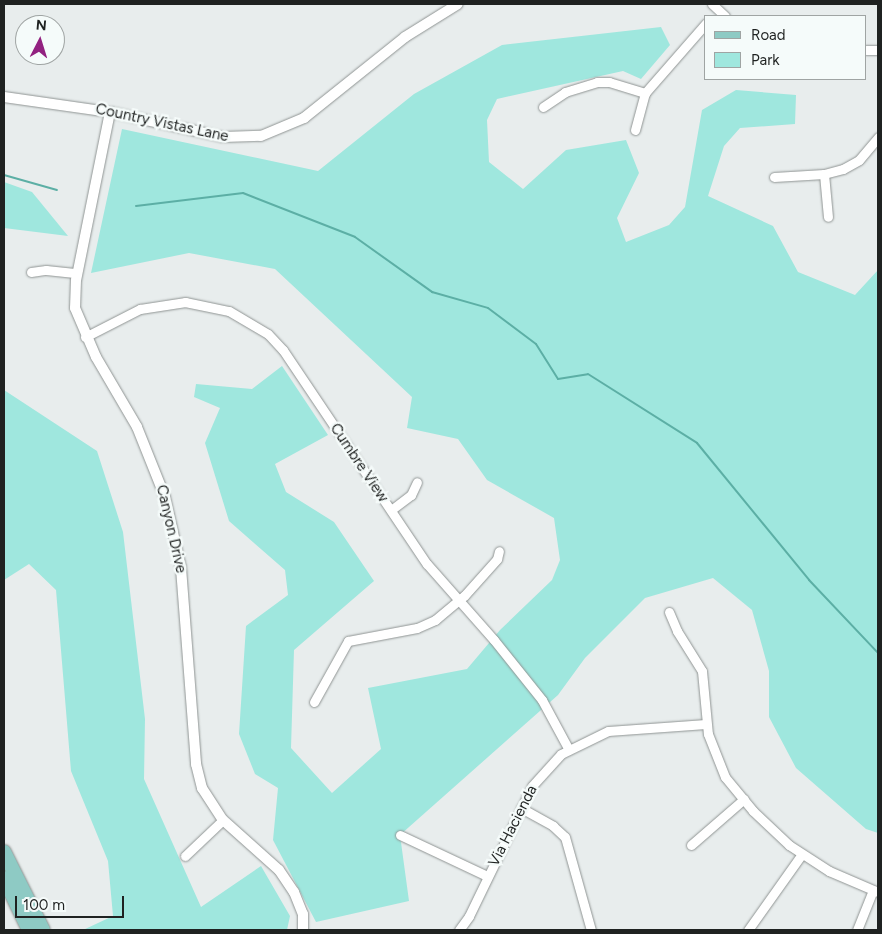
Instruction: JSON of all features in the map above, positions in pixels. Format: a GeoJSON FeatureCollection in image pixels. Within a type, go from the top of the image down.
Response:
{"type":"FeatureCollection","features":[{"type":"Feature","properties":{"kind":"main road"},"geometry":{"type":"LineString","coordinates":[[4,852],[43,930]]}},
{"type":"Feature","properties":{"kind":"main road"},"geometry":{"type":"LineString","coordinates":[[4,878],[29,930]]}},
{"type":"Feature","properties":{"kind":"street","name":"Country Vistas Lane"},"geometry":{"type":"LineString","coordinates":[[4,97],[110,112],[223,137],[252,137],[272,133],[304,118],[405,37],[453,5]]}},
{"type":"Feature","properties":{"kind":"street"},"geometry":{"type":"LineString","coordinates":[[636,130],[645,93],[704,25]]}},
{"type":"Feature","properties":{"kind":"street"},"geometry":{"type":"LineString","coordinates":[[544,107],[565,92],[597,82],[609,82],[645,93]]}},
{"type":"Feature","properties":{"kind":"street","name":"Canyon Drive"},"geometry":{"type":"LineString","coordinates":[[110,112],[77,274],[76,308],[85,337],[137,427],[166,497],[182,568],[196,764],[202,788],[223,820],[279,870],[294,892],[303,914],[303,930]]}},
{"type":"Feature","properties":{"kind":"street"},"geometry":{"type":"LineString","coordinates":[[774,177],[824,174],[860,160],[878,137]]}},
{"type":"Feature","properties":{"kind":"street"},"geometry":{"type":"LineString","coordinates":[[824,174],[828,217]]}},
{"type":"Feature","properties":{"kind":"street"},"geometry":{"type":"LineString","coordinates":[[31,272],[46,270],[77,274]]}},
{"type":"Feature","properties":{"kind":"street","name":"Cumbre View"},"geometry":{"type":"LineString","coordinates":[[85,337],[140,309],[174,302],[208,304],[249,321],[283,350],[426,564],[494,640],[542,700],[568,748]]}},
{"type":"Feature","properties":{"kind":"street"},"geometry":{"type":"LineString","coordinates":[[391,510],[411,495],[418,482]]}},
{"type":"Feature","properties":{"kind":"street"},"geometry":{"type":"LineString","coordinates":[[314,702],[348,641],[417,628],[435,620],[458,602],[496,559],[499,551]]}},
{"type":"Feature","properties":{"kind":"street"},"geometry":{"type":"LineString","coordinates":[[669,612],[677,631],[702,671],[706,724],[718,764],[744,799],[776,834],[802,854],[876,891],[857,930]]}},
{"type":"Feature","properties":{"kind":"street","name":"Via Hacienda"},"geometry":{"type":"LineString","coordinates":[[458,930],[469,916],[521,808],[542,772],[568,748],[622,728],[706,724]]}},
{"type":"Feature","properties":{"kind":"street"},"geometry":{"type":"LineString","coordinates":[[691,845],[744,799]]}},
{"type":"Feature","properties":{"kind":"street"},"geometry":{"type":"LineString","coordinates":[[521,808],[553,826],[565,837],[591,930]]}},
{"type":"Feature","properties":{"kind":"street"},"geometry":{"type":"LineString","coordinates":[[185,856],[223,820]]}},
{"type":"Feature","properties":{"kind":"street"},"geometry":{"type":"LineString","coordinates":[[400,835],[487,876]]}},
{"type":"Feature","properties":{"kind":"street"},"geometry":{"type":"LineString","coordinates":[[748,930],[802,854]]}},
{"type":"Feature","properties":{"kind":"green space"},"geometry":{"type":"Polygon","coordinates":[[[661,27],[670,45],[641,79],[623,71],[497,99],[487,120],[489,162],[523,189],[566,150],[626,140],[639,173],[617,218],[626,242],[669,225],[685,207],[702,110],[736,90],[796,95],[795,124],[740,128],[724,146],[708,196],[773,226],[798,272],[855,295],[878,270],[878,833],[866,829],[796,768],[769,717],[769,671],[752,610],[713,578],[645,598],[585,658],[558,695],[400,835],[409,901],[316,922],[273,840],[278,788],[255,774],[239,734],[246,626],[288,595],[285,570],[229,521],[205,443],[220,408],[194,397],[196,384],[252,389],[282,366],[328,435],[275,464],[286,492],[334,522],[374,581],[294,650],[291,748],[332,793],[381,749],[368,688],[467,669],[500,630],[552,580],[560,560],[554,518],[487,480],[458,439],[407,428],[412,397],[275,269],[189,253],[91,273],[122,129],[318,171],[414,94],[502,45],[661,27]]]}},
{"type":"Feature","properties":{"kind":"green space"},"geometry":{"type":"Polygon","coordinates":[[[4,182],[32,192],[68,236],[4,228],[4,182]]]}},
{"type":"Feature","properties":{"kind":"green space"},"geometry":{"type":"Polygon","coordinates":[[[4,390],[97,451],[123,532],[145,719],[144,779],[201,907],[261,866],[290,916],[287,930],[83,930],[113,916],[108,861],[71,771],[56,590],[29,564],[4,580],[4,390]]]}},
{"type":"Feature","properties":{"kind":"waterway"},"geometry":{"type":"LineString","coordinates":[[4,175],[57,190]]}},
{"type":"Feature","properties":{"kind":"waterway"},"geometry":{"type":"LineString","coordinates":[[136,206],[243,193],[355,237],[432,292],[488,308],[536,344],[558,379],[588,374],[697,443],[809,580],[878,653]]}}]}
